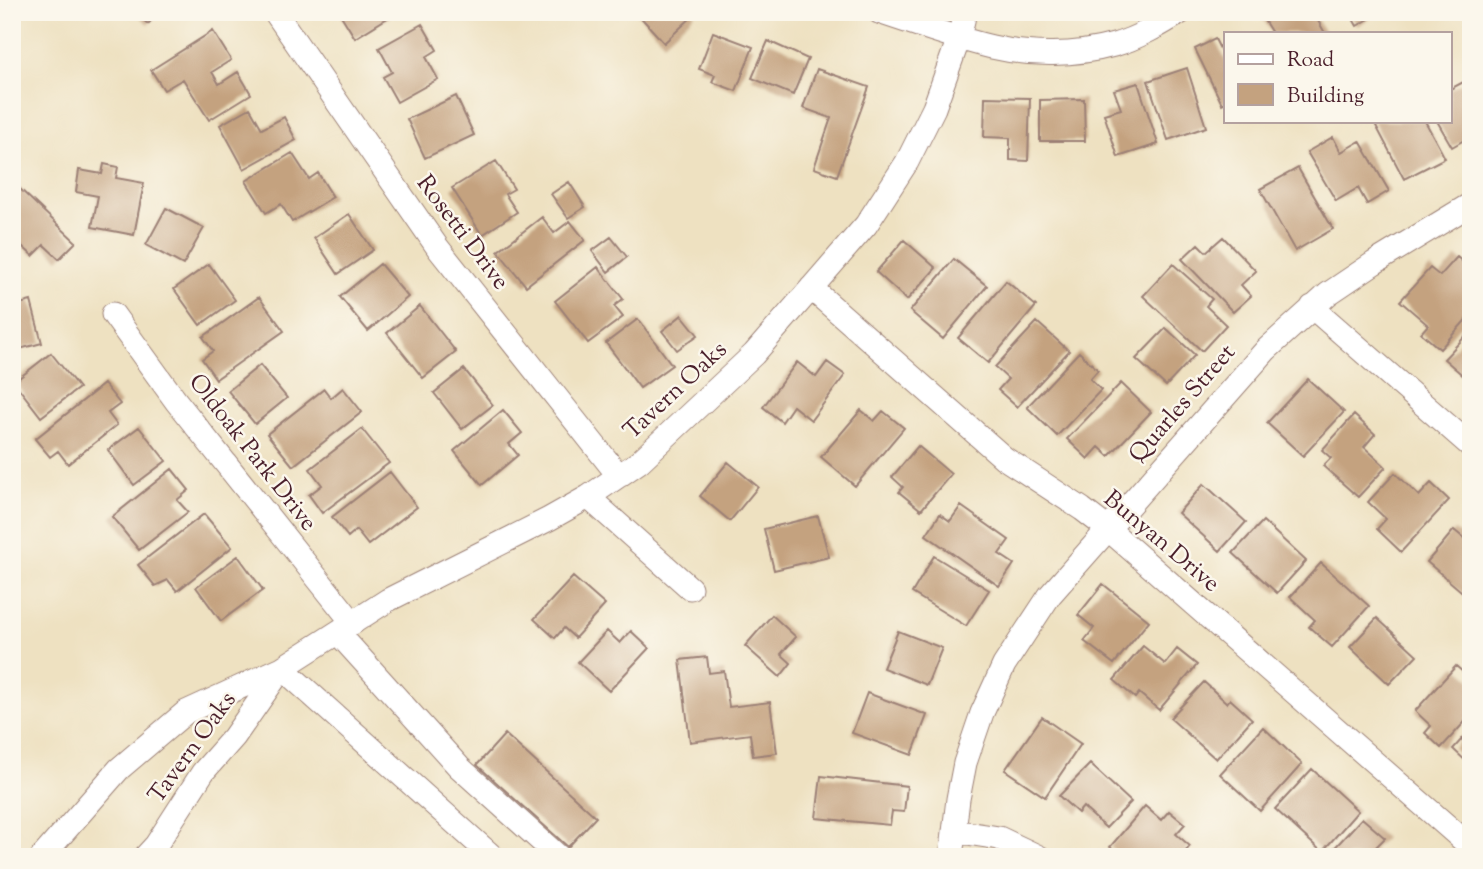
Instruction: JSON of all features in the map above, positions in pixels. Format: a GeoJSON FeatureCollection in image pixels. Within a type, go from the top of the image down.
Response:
{"type":"FeatureCollection","features":[{"type":"Feature","properties":{"kind":"street","name":"Rosetti Drive"},"geometry":{"type":"LineString","coordinates":[[275,12],[438,248],[619,476]]}},
{"type":"Feature","properties":{"kind":"street"},"geometry":{"type":"LineString","coordinates":[[879,12],[992,47],[1043,54],[1092,50],[1114,44],[1157,27],[1181,12]]}},
{"type":"Feature","properties":{"kind":"street","name":"Tavern Oaks"},"geometry":{"type":"LineString","coordinates":[[43,857],[119,769],[186,712],[282,668],[388,600],[549,519],[588,497],[639,462],[754,354],[866,225],[907,162],[934,108],[959,38],[965,12]]}},
{"type":"Feature","properties":{"kind":"street","name":"Quarles Street"},"geometry":{"type":"LineString","coordinates":[[951,857],[965,763],[982,713],[1004,665],[1050,596],[1266,350],[1312,307],[1374,263],[1471,204]]}},
{"type":"Feature","properties":{"kind":"street","name":"Bunyan Drive"},"geometry":{"type":"LineString","coordinates":[[811,288],[1004,458],[1108,529],[1471,847]]}},
{"type":"Feature","properties":{"kind":"street"},"geometry":{"type":"LineString","coordinates":[[1312,307],[1471,446]]}},
{"type":"Feature","properties":{"kind":"street","name":"Oldoak Park Drive"},"geometry":{"type":"LineString","coordinates":[[113,314],[345,628],[459,767],[559,857]]}},
{"type":"Feature","properties":{"kind":"street"},"geometry":{"type":"LineString","coordinates":[[588,497],[690,588]]}},
{"type":"Feature","properties":{"kind":"street","name":"Tavern Oaks"},"geometry":{"type":"LineString","coordinates":[[145,857],[163,835],[203,772],[234,737],[282,668]]}},
{"type":"Feature","properties":{"kind":"street"},"geometry":{"type":"LineString","coordinates":[[282,668],[493,857]]}},
{"type":"Feature","properties":{"kind":"street"},"geometry":{"type":"LineString","coordinates":[[954,831],[999,838],[1039,857]]}},
{"type":"Feature","properties":{"kind":"building"},"geometry":{"type":"Polygon","coordinates":[[[134,12],[159,12],[148,24],[134,12]]]}},
{"type":"Feature","properties":{"kind":"building"},"geometry":{"type":"Polygon","coordinates":[[[339,12],[397,12],[355,38],[339,12]]]}},
{"type":"Feature","properties":{"kind":"building"},"geometry":{"type":"Polygon","coordinates":[[[636,12],[693,12],[695,14],[664,43],[636,12]]]}},
{"type":"Feature","properties":{"kind":"building"},"geometry":{"type":"Polygon","coordinates":[[[1313,12],[1324,32],[1271,32],[1260,14],[1313,12]]]}},
{"type":"Feature","properties":{"kind":"building"},"geometry":{"type":"Polygon","coordinates":[[[1349,12],[1381,12],[1357,26],[1349,12]]]}},
{"type":"Feature","properties":{"kind":"building"},"geometry":{"type":"Polygon","coordinates":[[[422,24],[437,50],[426,57],[438,79],[397,102],[383,77],[392,72],[379,48],[422,24]]]}},
{"type":"Feature","properties":{"kind":"building"},"geometry":{"type":"Polygon","coordinates":[[[213,31],[231,60],[212,72],[219,84],[238,72],[251,94],[209,120],[183,79],[164,90],[151,70],[213,31]]]}},
{"type":"Feature","properties":{"kind":"building"},"geometry":{"type":"Polygon","coordinates":[[[713,32],[753,47],[736,91],[712,82],[715,75],[699,69],[713,32]]]}},
{"type":"Feature","properties":{"kind":"building"},"geometry":{"type":"Polygon","coordinates":[[[1215,39],[1224,57],[1224,103],[1222,104],[1195,49],[1215,39]]]}},
{"type":"Feature","properties":{"kind":"building"},"geometry":{"type":"Polygon","coordinates":[[[768,41],[808,59],[793,95],[752,78],[768,41]]]}},
{"type":"Feature","properties":{"kind":"building"},"geometry":{"type":"Polygon","coordinates":[[[1187,68],[1206,127],[1168,140],[1148,81],[1187,68]]]}},
{"type":"Feature","properties":{"kind":"building"},"geometry":{"type":"Polygon","coordinates":[[[817,69],[869,87],[837,176],[814,168],[831,118],[803,108],[817,69]]]}},
{"type":"Feature","properties":{"kind":"building"},"geometry":{"type":"Polygon","coordinates":[[[1471,78],[1471,136],[1452,147],[1438,122],[1452,122],[1452,88],[1471,78]]]}},
{"type":"Feature","properties":{"kind":"building"},"geometry":{"type":"Polygon","coordinates":[[[1138,83],[1158,144],[1118,157],[1104,114],[1121,109],[1114,90],[1138,83]]]}},
{"type":"Feature","properties":{"kind":"building"},"geometry":{"type":"Polygon","coordinates":[[[456,96],[474,135],[425,158],[407,119],[456,96]]]}},
{"type":"Feature","properties":{"kind":"building"},"geometry":{"type":"Polygon","coordinates":[[[985,97],[1030,98],[1028,161],[1010,160],[1010,138],[984,137],[985,97]]]}},
{"type":"Feature","properties":{"kind":"building"},"geometry":{"type":"Polygon","coordinates":[[[1084,99],[1085,141],[1040,141],[1040,100],[1084,99]]]}},
{"type":"Feature","properties":{"kind":"building"},"geometry":{"type":"Polygon","coordinates":[[[250,108],[262,129],[284,117],[296,140],[244,169],[220,125],[250,108]]]}},
{"type":"Feature","properties":{"kind":"building"},"geometry":{"type":"Polygon","coordinates":[[[1374,122],[1426,122],[1445,158],[1404,179],[1374,122]]]}},
{"type":"Feature","properties":{"kind":"building"},"geometry":{"type":"Polygon","coordinates":[[[1333,137],[1341,152],[1360,141],[1389,191],[1367,204],[1358,188],[1336,201],[1307,152],[1333,137]]]}},
{"type":"Feature","properties":{"kind":"building"},"geometry":{"type":"Polygon","coordinates":[[[292,153],[309,179],[318,173],[333,197],[292,222],[281,204],[266,213],[246,181],[292,153]]]}},
{"type":"Feature","properties":{"kind":"building"},"geometry":{"type":"Polygon","coordinates":[[[496,161],[514,189],[505,194],[517,212],[482,235],[452,188],[496,161]]]}},
{"type":"Feature","properties":{"kind":"building"},"geometry":{"type":"Polygon","coordinates":[[[104,164],[118,167],[116,178],[144,183],[134,235],[92,227],[98,196],[76,192],[79,170],[102,174],[104,164]]]}},
{"type":"Feature","properties":{"kind":"building"},"geometry":{"type":"Polygon","coordinates":[[[1298,168],[1333,229],[1295,251],[1260,189],[1298,168]]]}},
{"type":"Feature","properties":{"kind":"building"},"geometry":{"type":"Polygon","coordinates":[[[569,182],[585,207],[568,218],[551,194],[569,182]]]}},
{"type":"Feature","properties":{"kind":"building"},"geometry":{"type":"Polygon","coordinates":[[[19,188],[76,242],[59,259],[44,245],[33,256],[12,237],[12,195],[19,188]]]}},
{"type":"Feature","properties":{"kind":"building"},"geometry":{"type":"Polygon","coordinates":[[[166,208],[204,228],[183,265],[146,245],[166,208]]]}},
{"type":"Feature","properties":{"kind":"building"},"geometry":{"type":"Polygon","coordinates":[[[349,214],[373,250],[338,274],[314,238],[349,214]]]}},
{"type":"Feature","properties":{"kind":"building"},"geometry":{"type":"Polygon","coordinates":[[[542,217],[554,233],[570,221],[585,240],[526,286],[498,251],[542,217]]]}},
{"type":"Feature","properties":{"kind":"building"},"geometry":{"type":"Polygon","coordinates":[[[611,237],[627,257],[608,272],[592,251],[611,237]]]}},
{"type":"Feature","properties":{"kind":"building"},"geometry":{"type":"Polygon","coordinates":[[[1223,237],[1256,271],[1241,285],[1251,296],[1233,312],[1182,259],[1198,244],[1206,252],[1223,237]]]}},
{"type":"Feature","properties":{"kind":"building"},"geometry":{"type":"Polygon","coordinates":[[[904,240],[936,268],[907,300],[876,272],[904,240]]]}},
{"type":"Feature","properties":{"kind":"building"},"geometry":{"type":"Polygon","coordinates":[[[1457,257],[1471,269],[1471,314],[1440,349],[1421,333],[1428,325],[1400,301],[1430,268],[1440,276],[1457,257]]]}},
{"type":"Feature","properties":{"kind":"building"},"geometry":{"type":"Polygon","coordinates":[[[954,259],[987,286],[943,339],[910,311],[954,259]]]}},
{"type":"Feature","properties":{"kind":"building"},"geometry":{"type":"Polygon","coordinates":[[[209,264],[235,300],[200,325],[174,289],[209,264]]]}},
{"type":"Feature","properties":{"kind":"building"},"geometry":{"type":"Polygon","coordinates":[[[380,264],[408,297],[368,331],[340,297],[380,264]]]}},
{"type":"Feature","properties":{"kind":"building"},"geometry":{"type":"Polygon","coordinates":[[[1173,264],[1212,299],[1206,306],[1226,325],[1202,351],[1143,296],[1173,264]]]}},
{"type":"Feature","properties":{"kind":"building"},"geometry":{"type":"Polygon","coordinates":[[[598,267],[623,299],[614,306],[623,317],[588,343],[555,301],[598,267]]]}},
{"type":"Feature","properties":{"kind":"building"},"geometry":{"type":"Polygon","coordinates":[[[1006,281],[1036,306],[988,363],[958,338],[1006,281]]]}},
{"type":"Feature","properties":{"kind":"building"},"geometry":{"type":"Polygon","coordinates":[[[259,297],[284,331],[216,379],[202,359],[213,351],[203,337],[259,297]]]}},
{"type":"Feature","properties":{"kind":"building"},"geometry":{"type":"Polygon","coordinates":[[[31,301],[42,343],[12,351],[12,306],[31,301]]]}},
{"type":"Feature","properties":{"kind":"building"},"geometry":{"type":"Polygon","coordinates":[[[420,306],[456,352],[423,378],[387,333],[420,306]]]}},
{"type":"Feature","properties":{"kind":"building"},"geometry":{"type":"Polygon","coordinates":[[[682,315],[698,335],[677,350],[662,331],[682,315]]]}},
{"type":"Feature","properties":{"kind":"building"},"geometry":{"type":"Polygon","coordinates":[[[638,319],[672,365],[640,388],[606,343],[638,319]]]}},
{"type":"Feature","properties":{"kind":"building"},"geometry":{"type":"Polygon","coordinates":[[[1037,322],[1069,351],[1017,407],[998,390],[1008,379],[995,367],[1037,322]]]}},
{"type":"Feature","properties":{"kind":"building"},"geometry":{"type":"Polygon","coordinates":[[[1166,328],[1195,355],[1166,386],[1136,359],[1166,328]]]}},
{"type":"Feature","properties":{"kind":"building"},"geometry":{"type":"Polygon","coordinates":[[[1471,330],[1471,375],[1467,379],[1444,359],[1471,330]]]}},
{"type":"Feature","properties":{"kind":"building"},"geometry":{"type":"Polygon","coordinates":[[[1079,352],[1098,370],[1090,379],[1101,390],[1057,436],[1027,407],[1079,352]]]}},
{"type":"Feature","properties":{"kind":"building"},"geometry":{"type":"Polygon","coordinates":[[[51,353],[79,388],[41,417],[14,382],[51,353]]]}},
{"type":"Feature","properties":{"kind":"building"},"geometry":{"type":"Polygon","coordinates":[[[797,362],[816,377],[827,362],[845,375],[811,420],[793,406],[782,422],[763,407],[797,362]]]}},
{"type":"Feature","properties":{"kind":"building"},"geometry":{"type":"Polygon","coordinates":[[[260,365],[287,398],[255,424],[228,391],[260,365]]]}},
{"type":"Feature","properties":{"kind":"building"},"geometry":{"type":"Polygon","coordinates":[[[464,369],[493,405],[462,429],[434,393],[464,369]]]}},
{"type":"Feature","properties":{"kind":"building"},"geometry":{"type":"Polygon","coordinates":[[[1308,379],[1344,412],[1303,456],[1267,423],[1308,379]]]}},
{"type":"Feature","properties":{"kind":"building"},"geometry":{"type":"Polygon","coordinates":[[[1121,383],[1151,412],[1109,456],[1099,447],[1088,459],[1067,439],[1121,383]]]}},
{"type":"Feature","properties":{"kind":"building"},"geometry":{"type":"Polygon","coordinates":[[[104,384],[120,404],[108,413],[117,425],[68,464],[58,451],[50,457],[35,439],[104,384]]]}},
{"type":"Feature","properties":{"kind":"building"},"geometry":{"type":"Polygon","coordinates":[[[343,388],[362,412],[293,466],[267,434],[324,389],[331,398],[343,388]]]}},
{"type":"Feature","properties":{"kind":"building"},"geometry":{"type":"Polygon","coordinates":[[[503,410],[522,433],[509,444],[518,455],[482,485],[454,451],[503,410]]]}},
{"type":"Feature","properties":{"kind":"building"},"geometry":{"type":"Polygon","coordinates":[[[861,410],[874,421],[883,411],[904,428],[855,486],[821,457],[861,410]]]}},
{"type":"Feature","properties":{"kind":"building"},"geometry":{"type":"Polygon","coordinates":[[[1354,415],[1375,434],[1364,447],[1386,467],[1358,497],[1323,466],[1331,458],[1322,450],[1354,415]]]}},
{"type":"Feature","properties":{"kind":"building"},"geometry":{"type":"Polygon","coordinates":[[[139,427],[166,461],[134,485],[108,450],[139,427]]]}},
{"type":"Feature","properties":{"kind":"building"},"geometry":{"type":"Polygon","coordinates":[[[362,429],[389,463],[322,513],[309,495],[322,485],[310,469],[362,429]]]}},
{"type":"Feature","properties":{"kind":"building"},"geometry":{"type":"Polygon","coordinates":[[[918,446],[951,474],[921,510],[899,492],[903,487],[892,477],[918,446]]]}},
{"type":"Feature","properties":{"kind":"building"},"geometry":{"type":"Polygon","coordinates":[[[728,462],[758,487],[730,521],[700,496],[728,462]]]}},
{"type":"Feature","properties":{"kind":"building"},"geometry":{"type":"Polygon","coordinates":[[[172,469],[189,490],[177,500],[188,512],[139,550],[112,517],[172,469]]]}},
{"type":"Feature","properties":{"kind":"building"},"geometry":{"type":"Polygon","coordinates":[[[390,472],[417,507],[368,545],[356,530],[348,537],[332,517],[390,472]]]}},
{"type":"Feature","properties":{"kind":"building"},"geometry":{"type":"Polygon","coordinates":[[[1395,473],[1419,496],[1431,483],[1449,500],[1401,552],[1377,529],[1386,519],[1368,502],[1395,473]]]}},
{"type":"Feature","properties":{"kind":"building"},"geometry":{"type":"Polygon","coordinates":[[[1204,484],[1246,522],[1220,551],[1178,513],[1204,484]]]}},
{"type":"Feature","properties":{"kind":"building"},"geometry":{"type":"Polygon","coordinates":[[[961,506],[1009,540],[999,554],[1014,564],[999,586],[926,535],[940,514],[950,521],[961,506]]]}},
{"type":"Feature","properties":{"kind":"building"},"geometry":{"type":"Polygon","coordinates":[[[204,514],[232,547],[177,591],[168,580],[155,586],[138,565],[204,514]]]}},
{"type":"Feature","properties":{"kind":"building"},"geometry":{"type":"Polygon","coordinates":[[[818,516],[829,557],[774,570],[764,529],[818,516]]]}},
{"type":"Feature","properties":{"kind":"building"},"geometry":{"type":"Polygon","coordinates":[[[1263,521],[1306,561],[1277,593],[1233,553],[1263,521]]]}},
{"type":"Feature","properties":{"kind":"building"},"geometry":{"type":"Polygon","coordinates":[[[1454,530],[1471,544],[1471,594],[1468,597],[1427,562],[1454,530]]]}},
{"type":"Feature","properties":{"kind":"building"},"geometry":{"type":"Polygon","coordinates":[[[238,556],[263,590],[221,621],[196,587],[238,556]]]}},
{"type":"Feature","properties":{"kind":"building"},"geometry":{"type":"Polygon","coordinates":[[[934,556],[989,590],[966,626],[912,593],[934,556]]]}},
{"type":"Feature","properties":{"kind":"building"},"geometry":{"type":"Polygon","coordinates":[[[1321,563],[1369,606],[1332,647],[1309,627],[1315,620],[1290,597],[1321,563]]]}},
{"type":"Feature","properties":{"kind":"building"},"geometry":{"type":"Polygon","coordinates":[[[573,577],[605,605],[575,638],[564,628],[555,638],[534,619],[573,577]]]}},
{"type":"Feature","properties":{"kind":"building"},"geometry":{"type":"Polygon","coordinates":[[[1103,584],[1149,621],[1114,664],[1084,641],[1094,628],[1078,615],[1103,584]]]}},
{"type":"Feature","properties":{"kind":"building"},"geometry":{"type":"Polygon","coordinates":[[[772,615],[796,637],[781,654],[791,663],[780,677],[745,646],[772,615]]]}},
{"type":"Feature","properties":{"kind":"building"},"geometry":{"type":"Polygon","coordinates":[[[1377,618],[1417,655],[1389,684],[1350,647],[1377,618]]]}},
{"type":"Feature","properties":{"kind":"building"},"geometry":{"type":"Polygon","coordinates":[[[607,631],[620,643],[631,631],[649,648],[609,691],[578,662],[607,631]]]}},
{"type":"Feature","properties":{"kind":"building"},"geometry":{"type":"Polygon","coordinates":[[[898,631],[942,648],[927,685],[883,668],[898,631]]]}},
{"type":"Feature","properties":{"kind":"building"},"geometry":{"type":"Polygon","coordinates":[[[1143,646],[1165,664],[1177,649],[1197,665],[1159,710],[1139,693],[1135,698],[1114,680],[1143,646]]]}},
{"type":"Feature","properties":{"kind":"building"},"geometry":{"type":"Polygon","coordinates":[[[707,657],[709,673],[724,671],[729,707],[770,702],[777,753],[753,756],[750,734],[690,742],[680,660],[707,657]]]}},
{"type":"Feature","properties":{"kind":"building"},"geometry":{"type":"Polygon","coordinates":[[[1456,666],[1471,679],[1471,715],[1441,748],[1425,733],[1431,726],[1415,711],[1456,666]]]}},
{"type":"Feature","properties":{"kind":"building"},"geometry":{"type":"Polygon","coordinates":[[[1204,682],[1227,703],[1230,699],[1252,719],[1216,759],[1170,718],[1204,682]]]}},
{"type":"Feature","properties":{"kind":"building"},"geometry":{"type":"Polygon","coordinates":[[[867,693],[927,715],[912,755],[852,733],[867,693]]]}},
{"type":"Feature","properties":{"kind":"building"},"geometry":{"type":"Polygon","coordinates":[[[1042,717],[1081,744],[1045,797],[1005,770],[1042,717]]]}},
{"type":"Feature","properties":{"kind":"building"},"geometry":{"type":"Polygon","coordinates":[[[1263,727],[1302,764],[1260,811],[1220,774],[1263,727]]]}},
{"type":"Feature","properties":{"kind":"building"},"geometry":{"type":"Polygon","coordinates":[[[1471,729],[1471,766],[1453,749],[1471,729]]]}},
{"type":"Feature","properties":{"kind":"building"},"geometry":{"type":"Polygon","coordinates":[[[505,734],[596,817],[568,847],[477,765],[505,734]]]}},
{"type":"Feature","properties":{"kind":"building"},"geometry":{"type":"Polygon","coordinates":[[[1090,764],[1131,802],[1106,828],[1083,807],[1078,813],[1059,796],[1090,764]]]}},
{"type":"Feature","properties":{"kind":"building"},"geometry":{"type":"Polygon","coordinates":[[[1312,769],[1358,811],[1322,852],[1275,809],[1312,769]]]}},
{"type":"Feature","properties":{"kind":"building"},"geometry":{"type":"Polygon","coordinates":[[[821,776],[907,786],[904,812],[892,811],[890,825],[816,818],[821,776]]]}},
{"type":"Feature","properties":{"kind":"building"},"geometry":{"type":"Polygon","coordinates":[[[1145,806],[1161,820],[1169,811],[1185,824],[1176,834],[1190,846],[1181,857],[1121,857],[1110,847],[1145,806]]]}},
{"type":"Feature","properties":{"kind":"building"},"geometry":{"type":"Polygon","coordinates":[[[1362,818],[1385,838],[1373,850],[1380,857],[1332,857],[1329,854],[1362,818]]]}}]}
